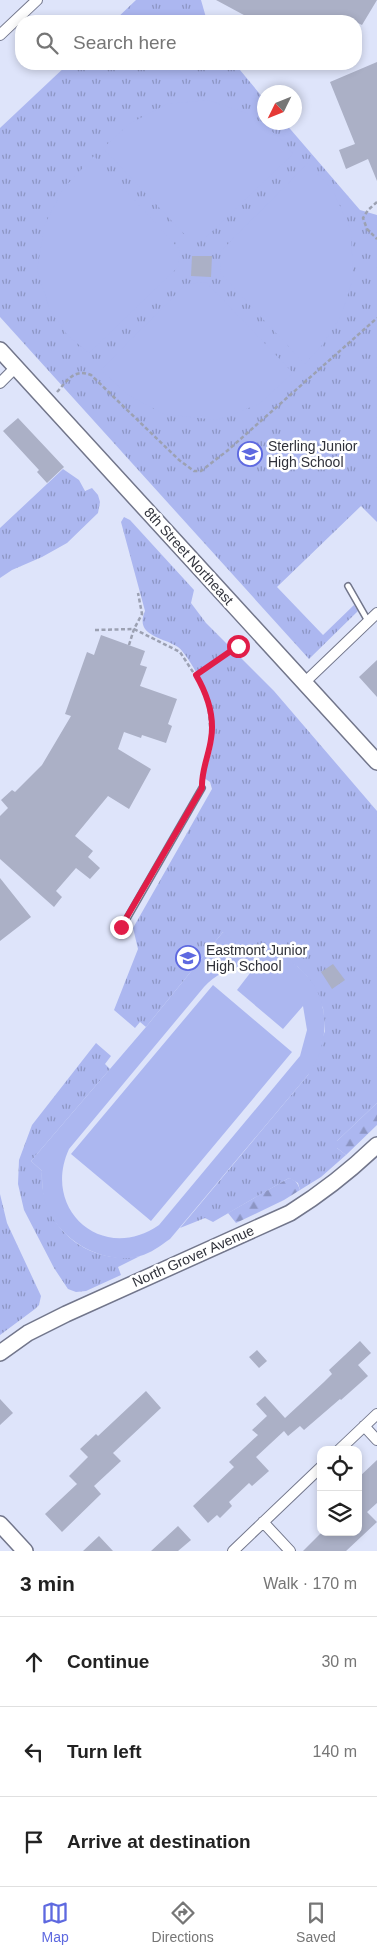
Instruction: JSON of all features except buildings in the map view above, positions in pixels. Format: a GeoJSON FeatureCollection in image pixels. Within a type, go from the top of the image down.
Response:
{"type":"FeatureCollection","features":[{"type":"Feature","properties":{"kind":"street"},"geometry":{"type":"LineString","coordinates":[[22,15],[38,0]]}},
{"type":"Feature","properties":{"kind":"street"},"geometry":{"type":"LineString","coordinates":[[0,35],[15,21]]}},
{"type":"Feature","properties":{"kind":"street","name":"8th Street Northeast"},"geometry":{"type":"LineString","coordinates":[[0,350],[377,762]]}},
{"type":"Feature","properties":{"kind":"street"},"geometry":{"type":"LineString","coordinates":[[0,383],[16,367]]}},
{"type":"Feature","properties":{"kind":"street"},"geometry":{"type":"LineString","coordinates":[[304,683],[377,613]]}},
{"type":"Feature","properties":{"kind":"street","name":"North Grover Avenue"},"geometry":{"type":"LineString","coordinates":[[0,1353],[28,1333],[66,1314],[290,1213],[327,1189],[377,1144]]}},
{"type":"Feature","properties":{"kind":"street"},"geometry":{"type":"LineString","coordinates":[[343,1446],[377,1414]]}},
{"type":"Feature","properties":{"kind":"street"},"geometry":{"type":"LineString","coordinates":[[364,1426],[377,1440]]}},
{"type":"Feature","properties":{"kind":"street"},"geometry":{"type":"LineString","coordinates":[[233,1551],[317,1471]]}},
{"type":"Feature","properties":{"kind":"street"},"geometry":{"type":"LineString","coordinates":[[263,1522],[290,1551]]}},
{"type":"Feature","properties":{"kind":"street"},"geometry":{"type":"LineString","coordinates":[[0,1524],[24,1551]]}},
{"type":"Feature","properties":{"kind":"lane"},"geometry":{"type":"LineString","coordinates":[[348,586],[368,621]]}},
{"type":"Feature","properties":{"kind":"lane"},"geometry":{"type":"LineString","coordinates":[[118,934],[202,788]]}},
{"type":"Feature","properties":{"kind":"path"},"geometry":{"type":"LineString","coordinates":[[377,202],[368,210],[363,218],[377,239]]}},
{"type":"Feature","properties":{"kind":"path"},"geometry":{"type":"LineString","coordinates":[[57,392],[76,374],[83,372],[91,375],[179,460],[194,471],[201,471],[221,456],[377,318]]}},
{"type":"Feature","properties":{"kind":"path"},"geometry":{"type":"LineString","coordinates":[[129,645],[142,610],[138,593]]}},
{"type":"Feature","properties":{"kind":"path"},"geometry":{"type":"LineString","coordinates":[[95,630],[134,629],[180,652],[196,675],[208,702],[212,738],[201,778],[202,788]]}},
{"type":"Feature","properties":{"kind":"path"},"geometry":{"type":"LineString","coordinates":[[196,675],[238,646]]}},
{"type":"Feature","properties":{"kind":"green space"},"geometry":{"type":"Polygon","coordinates":[[[136,0],[201,0],[205,15],[120,15],[136,0]]]}},
{"type":"Feature","properties":{"kind":"green space","name":"Sterling Junior High School"},"geometry":{"type":"Polygon","coordinates":[[[62,70],[240,70],[257,91],[257,130],[291,130],[360,210],[377,215],[377,522],[361,506],[277,587],[323,635],[354,605],[358,611],[309,659],[0,317],[0,128],[62,70]]]}},
{"type":"Feature","properties":{"kind":"green space"},"geometry":{"type":"Polygon","coordinates":[[[166,70],[180,70],[172,77],[166,70]]]}},
{"type":"Feature","properties":{"kind":"green space"},"geometry":{"type":"Polygon","coordinates":[[[208,100],[249,114],[257,120],[257,130],[270,130],[279,137],[293,154],[206,237],[187,237],[103,148],[129,124],[167,104],[208,100]]]}},
{"type":"Feature","properties":{"kind":"green space"},"geometry":{"type":"Polygon","coordinates":[[[94,156],[180,250],[178,267],[89,353],[68,336],[50,310],[37,270],[45,224],[63,189],[94,156]]]}},
{"type":"Feature","properties":{"kind":"green space"},"geometry":{"type":"Polygon","coordinates":[[[308,163],[333,191],[351,230],[353,278],[341,316],[323,344],[305,364],[220,273],[221,251],[308,163]]]}},
{"type":"Feature","properties":{"kind":"green space"},"geometry":{"type":"Polygon","coordinates":[[[206,282],[293,373],[259,404],[217,420],[164,414],[128,395],[101,370],[186,284],[206,282]]]}},
{"type":"Feature","properties":{"kind":"green space"},"geometry":{"type":"Polygon","coordinates":[[[63,469],[79,480],[85,491],[92,488],[98,495],[100,502],[98,513],[67,543],[42,557],[12,570],[0,578],[0,528],[63,469]]]}},
{"type":"Feature","properties":{"kind":"green space"},"geometry":{"type":"Polygon","coordinates":[[[124,517],[130,520],[194,590],[191,603],[206,623],[274,691],[377,811],[377,1103],[337,1141],[337,1148],[346,1155],[321,1177],[300,1190],[298,1183],[289,1178],[213,1222],[205,1218],[180,1228],[308,1075],[325,1031],[323,1008],[307,976],[298,967],[278,955],[266,952],[255,950],[229,951],[223,932],[146,1027],[140,1022],[135,1028],[114,1010],[138,949],[133,928],[212,789],[210,782],[204,778],[214,737],[213,716],[210,705],[204,686],[194,668],[179,648],[152,635],[143,626],[145,611],[121,522],[124,517]]]}},
{"type":"Feature","properties":{"kind":"green space"},"geometry":{"type":"Polygon","coordinates":[[[223,932],[236,943],[230,951],[253,950],[268,952],[287,960],[303,971],[314,985],[321,1002],[324,1020],[323,1038],[318,1057],[308,1075],[170,1239],[152,1251],[140,1256],[112,1257],[84,1247],[61,1229],[52,1218],[46,1205],[42,1171],[31,1161],[146,1027],[223,932]],[[244,966],[233,969],[222,973],[208,983],[69,1149],[63,1171],[63,1192],[70,1210],[82,1224],[99,1234],[117,1238],[138,1235],[159,1225],[300,1056],[307,1030],[303,1006],[283,1029],[237,990],[254,968],[244,966]]]}},
{"type":"Feature","properties":{"kind":"green space"},"geometry":{"type":"Polygon","coordinates":[[[213,985],[292,1052],[151,1221],[71,1154],[213,985]]]}},
{"type":"Feature","properties":{"kind":"green space"},"geometry":{"type":"Polygon","coordinates":[[[96,1043],[111,1056],[105,1064],[110,1069],[31,1161],[42,1171],[43,1191],[48,1208],[57,1224],[70,1238],[84,1248],[101,1255],[120,1257],[140,1256],[118,1267],[121,1275],[86,1291],[76,1292],[68,1289],[54,1268],[24,1210],[18,1184],[19,1160],[32,1125],[96,1043]]]}},
{"type":"Feature","properties":{"kind":"green space"},"geometry":{"type":"Polygon","coordinates":[[[377,1103],[377,1125],[346,1155],[337,1148],[337,1141],[377,1103]]]}},
{"type":"Feature","properties":{"kind":"green space"},"geometry":{"type":"Polygon","coordinates":[[[289,1178],[296,1182],[300,1190],[284,1200],[236,1223],[228,1213],[289,1178]]]}},
{"type":"Feature","properties":{"kind":"green space"},"geometry":{"type":"Polygon","coordinates":[[[0,1194],[7,1223],[41,1296],[39,1305],[35,1309],[0,1335],[0,1194]]]}},
{"type":"Feature","properties":{"kind":"place","name":"Sterling Junior High School"},"geometry":{"type":"Point","coordinates":[250,454]}},
{"type":"Feature","properties":{"kind":"place","name":"Eastmont Junior High School"},"geometry":{"type":"Point","coordinates":[188,958]}},
{"type":"Feature","properties":{"kind":"route"},"geometry":{"type":"LineString","coordinates":[[121,927],[202,788],[201,778],[212,738],[208,702],[204,689],[196,675],[238,646]]}}]}
